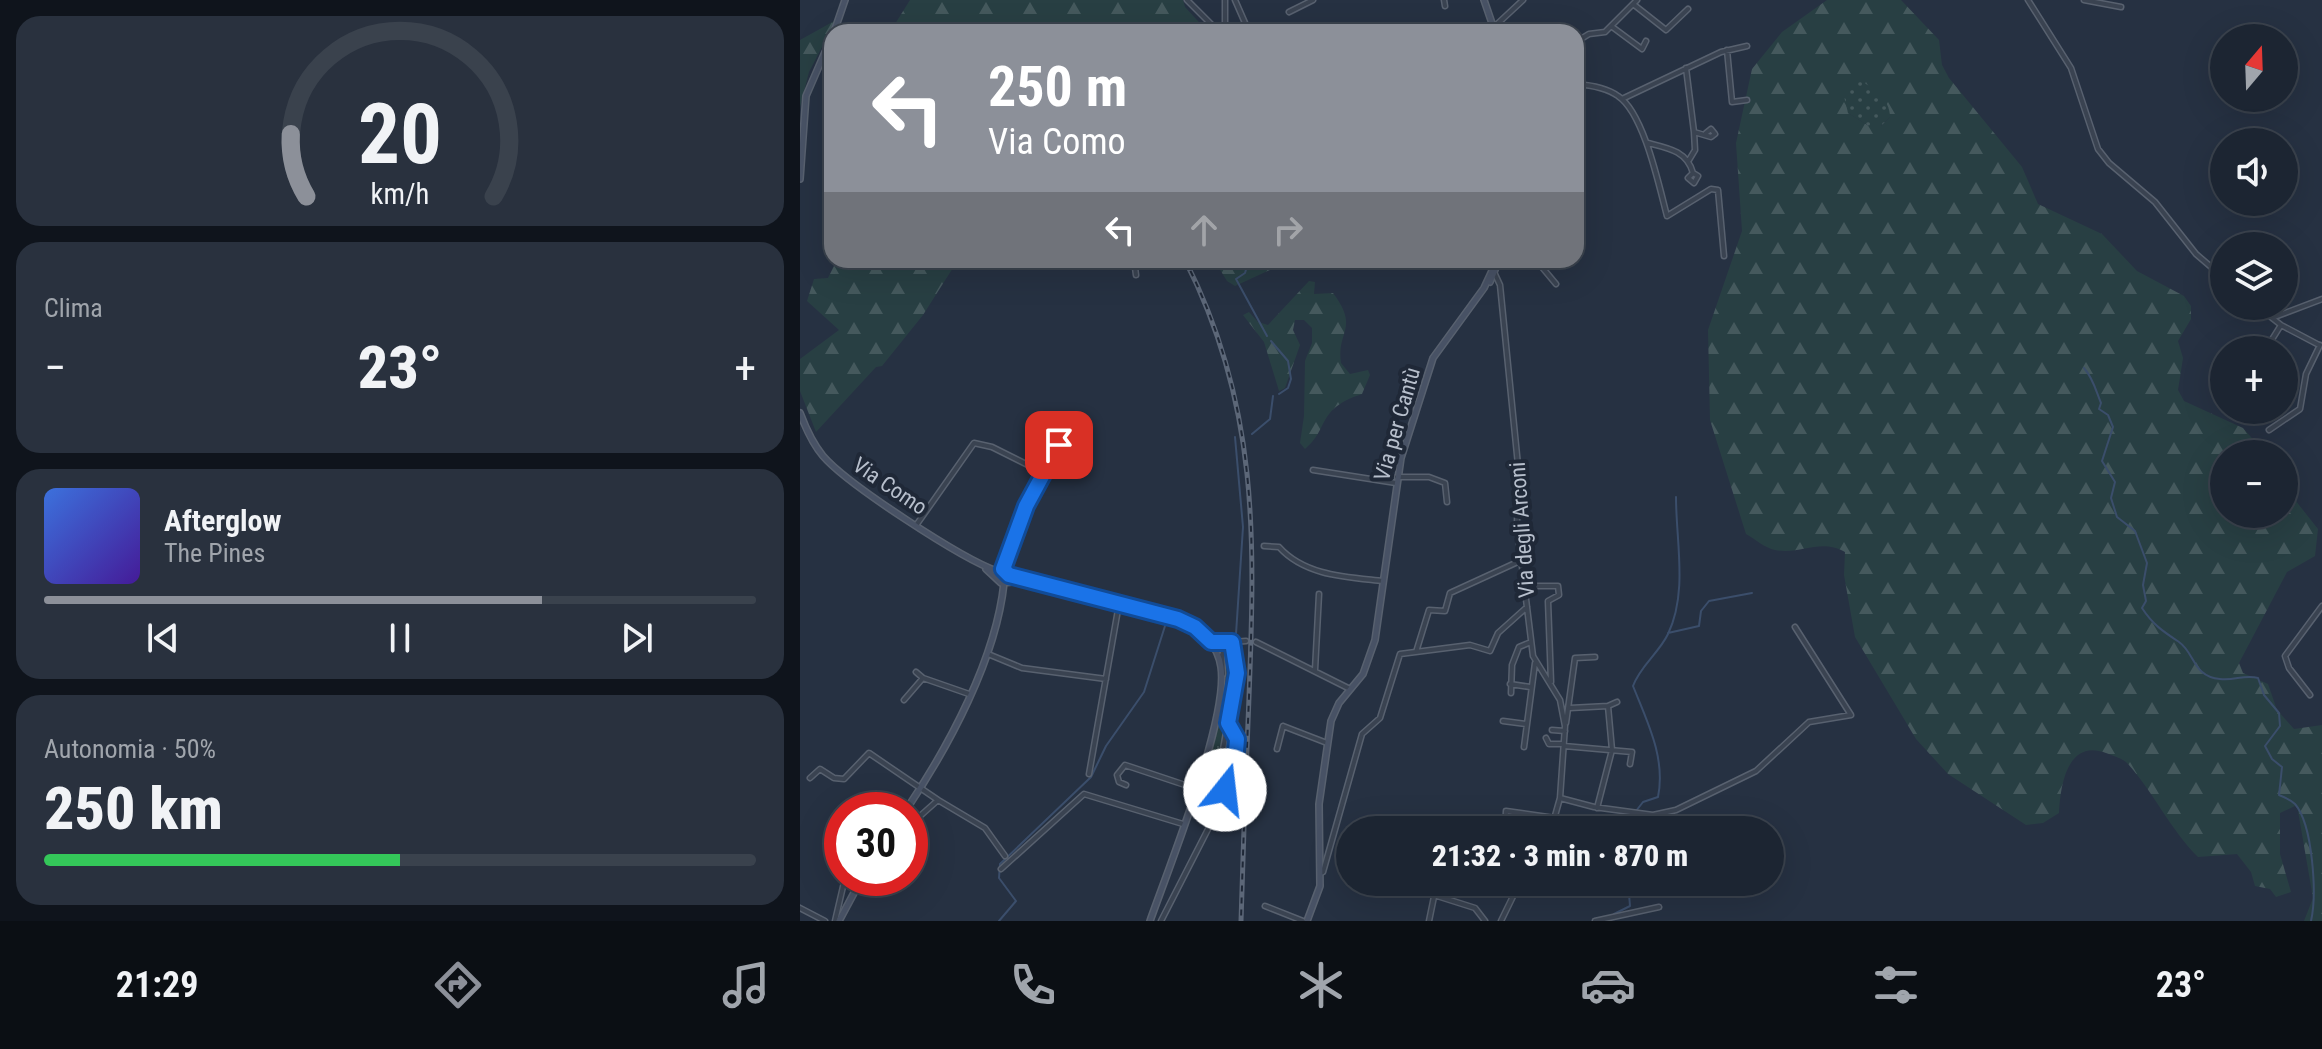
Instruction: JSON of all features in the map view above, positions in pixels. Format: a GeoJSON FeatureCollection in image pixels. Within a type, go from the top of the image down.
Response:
{"type":"FeatureCollection","features":[{"type":"Feature","properties":{"kind":"street"},"geometry":{"type":"LineString","coordinates":[[837,24],[845,0]]}},
{"type":"Feature","properties":{"kind":"street"},"geometry":{"type":"LineString","coordinates":[[1187,0],[1213,24]]}},
{"type":"Feature","properties":{"kind":"street"},"geometry":{"type":"LineString","coordinates":[[1223,24],[1225,0]]}},
{"type":"Feature","properties":{"kind":"street"},"geometry":{"type":"LineString","coordinates":[[1235,0],[1246,24]]}},
{"type":"Feature","properties":{"kind":"street"},"geometry":{"type":"LineString","coordinates":[[1289,12],[1313,0]]}},
{"type":"Feature","properties":{"kind":"street"},"geometry":{"type":"LineString","coordinates":[[1484,0],[1492,24]]}},
{"type":"Feature","properties":{"kind":"street"},"geometry":{"type":"LineString","coordinates":[[1500,24],[1523,0]]}},
{"type":"Feature","properties":{"kind":"street"},"geometry":{"type":"LineString","coordinates":[[2028,0],[2071,68],[2098,149],[2109,163],[2155,202],[2196,254],[2210,266]]}},
{"type":"Feature","properties":{"kind":"street"},"geometry":{"type":"LineString","coordinates":[[2084,0],[2121,7]]}},
{"type":"Feature","properties":{"kind":"street"},"geometry":{"type":"LineString","coordinates":[[1584,37],[1605,32],[1635,2],[1666,30],[1688,9]]}},
{"type":"Feature","properties":{"kind":"street"},"geometry":{"type":"LineString","coordinates":[[1611,26],[1642,49],[1646,41]]}},
{"type":"Feature","properties":{"kind":"street"},"geometry":{"type":"LineString","coordinates":[[1622,99],[1727,50],[1747,46]]}},
{"type":"Feature","properties":{"kind":"street"},"geometry":{"type":"LineString","coordinates":[[1727,50],[1732,102],[1747,100]]}},
{"type":"Feature","properties":{"kind":"street"},"geometry":{"type":"LineString","coordinates":[[800,179],[806,96],[824,55]]}},
{"type":"Feature","properties":{"kind":"street"},"geometry":{"type":"LineString","coordinates":[[1686,68],[1695,150],[1689,160]]}},
{"type":"Feature","properties":{"kind":"street"},"geometry":{"type":"LineString","coordinates":[[1584,86],[1606,90],[1622,99],[1648,143],[1667,216],[1711,189],[1718,190],[1724,256]]}},
{"type":"Feature","properties":{"kind":"street"},"geometry":{"type":"LineString","coordinates":[[1694,132],[1706,133]]}},
{"type":"Feature","properties":{"kind":"street"},"geometry":{"type":"LineString","coordinates":[[1648,143],[1677,151],[1689,160],[1693,173]]}},
{"type":"Feature","properties":{"kind":"street"},"geometry":{"type":"LineString","coordinates":[[1135,268],[1136,275]]}},
{"type":"Feature","properties":{"kind":"street","name":"Via per Cantù"},"geometry":{"type":"LineString","coordinates":[[1305,921],[1317,899],[1320,873],[1319,804],[1327,743],[1334,712],[1363,674],[1375,640],[1396,480],[1433,358],[1495,268]]}},
{"type":"Feature","properties":{"kind":"street"},"geometry":{"type":"LineString","coordinates":[[1543,268],[1556,284]]}},
{"type":"Feature","properties":{"kind":"street"},"geometry":{"type":"LineString","coordinates":[[1484,288],[1494,272]]}},
{"type":"Feature","properties":{"kind":"street","name":"Via degli Arconi"},"geometry":{"type":"LineString","coordinates":[[1494,272],[1500,285],[1518,465],[1517,526],[1531,642],[1535,663],[1560,700],[1565,728],[1560,798],[1556,816]]}},
{"type":"Feature","properties":{"kind":"street"},"geometry":{"type":"LineString","coordinates":[[1489,282],[1500,285]]}},
{"type":"Feature","properties":{"kind":"street"},"geometry":{"type":"LineString","coordinates":[[2298,308],[2322,299]]}},
{"type":"Feature","properties":{"kind":"street"},"geometry":{"type":"LineString","coordinates":[[2269,430],[2300,409],[2306,374],[2321,346],[2275,320]]}},
{"type":"Feature","properties":{"kind":"street"},"geometry":{"type":"LineString","coordinates":[[2274,336],[2281,325]]}},
{"type":"Feature","properties":{"kind":"street","name":"Via Como"},"geometry":{"type":"LineString","coordinates":[[800,413],[812,441],[830,463],[982,566],[1002,577],[1042,584],[1184,622],[1212,644]]}},
{"type":"Feature","properties":{"kind":"street"},"geometry":{"type":"LineString","coordinates":[[917,524],[974,443],[992,447],[1044,473]]}},
{"type":"Feature","properties":{"kind":"street"},"geometry":{"type":"LineString","coordinates":[[918,792],[946,748],[986,654],[1002,603],[1002,577],[1026,506],[1059,445]]}},
{"type":"Feature","properties":{"kind":"street"},"geometry":{"type":"LineString","coordinates":[[1313,470],[1396,480],[1440,478],[1445,483],[1447,502]]}},
{"type":"Feature","properties":{"kind":"street"},"geometry":{"type":"LineString","coordinates":[[1264,546],[1279,547],[1287,556],[1321,573],[1383,581]]}},
{"type":"Feature","properties":{"kind":"street"},"geometry":{"type":"LineString","coordinates":[[1416,652],[1429,610],[1445,611],[1450,593],[1522,560]]}},
{"type":"Feature","properties":{"kind":"street"},"geometry":{"type":"LineString","coordinates":[[1525,586],[1558,586],[1559,595],[1548,601],[1551,684]]}},
{"type":"Feature","properties":{"kind":"street"},"geometry":{"type":"LineString","coordinates":[[1315,670],[1319,594]]}},
{"type":"Feature","properties":{"kind":"street"},"geometry":{"type":"LineString","coordinates":[[1089,774],[1119,604]]}},
{"type":"Feature","properties":{"kind":"street"},"geometry":{"type":"LineString","coordinates":[[2310,695],[2289,668],[2285,656],[2322,606]]}},
{"type":"Feature","properties":{"kind":"street"},"geometry":{"type":"LineString","coordinates":[[1320,873],[1323,872],[1338,825],[1362,734],[1380,718],[1400,654],[1470,645],[1490,651],[1498,633],[1527,607]]}},
{"type":"Feature","properties":{"kind":"street"},"geometry":{"type":"LineString","coordinates":[[1560,798],[1597,808],[1653,815],[1676,810],[1756,771],[1809,722],[1851,715],[1795,627]]}},
{"type":"Feature","properties":{"kind":"street"},"geometry":{"type":"LineString","coordinates":[[1222,676],[1212,644],[1246,641]]}},
{"type":"Feature","properties":{"kind":"street"},"geometry":{"type":"LineString","coordinates":[[1256,642],[1350,689]]}},
{"type":"Feature","properties":{"kind":"street"},"geometry":{"type":"LineString","coordinates":[[1511,693],[1510,684],[1519,647],[1531,642]]}},
{"type":"Feature","properties":{"kind":"street"},"geometry":{"type":"LineString","coordinates":[[1150,921],[1214,727],[1222,655],[1230,643]]}},
{"type":"Feature","properties":{"kind":"street"},"geometry":{"type":"LineString","coordinates":[[1161,921],[1223,801],[1222,764],[1237,673],[1230,643]]}},
{"type":"Feature","properties":{"kind":"street"},"geometry":{"type":"LineString","coordinates":[[986,654],[1022,668],[1106,679]]}},
{"type":"Feature","properties":{"kind":"street"},"geometry":{"type":"LineString","coordinates":[[1552,730],[1565,728],[1575,658],[1595,657]]}},
{"type":"Feature","properties":{"kind":"street"},"geometry":{"type":"LineString","coordinates":[[1524,747],[1535,663]]}},
{"type":"Feature","properties":{"kind":"street"},"geometry":{"type":"LineString","coordinates":[[916,672],[923,678],[969,694]]}},
{"type":"Feature","properties":{"kind":"street"},"geometry":{"type":"LineString","coordinates":[[904,700],[923,678]]}},
{"type":"Feature","properties":{"kind":"street"},"geometry":{"type":"LineString","coordinates":[[1510,684],[1530,687]]}},
{"type":"Feature","properties":{"kind":"street"},"geometry":{"type":"LineString","coordinates":[[1570,708],[1608,706],[1617,702]]}},
{"type":"Feature","properties":{"kind":"street"},"geometry":{"type":"LineString","coordinates":[[1597,808],[1612,750],[1608,706]]}},
{"type":"Feature","properties":{"kind":"street"},"geometry":{"type":"LineString","coordinates":[[1503,721],[1526,724]]}},
{"type":"Feature","properties":{"kind":"street"},"geometry":{"type":"LineString","coordinates":[[1224,784],[1236,759],[1237,736],[1228,723]]}},
{"type":"Feature","properties":{"kind":"street"},"geometry":{"type":"LineString","coordinates":[[1277,749],[1283,726],[1327,743]]}},
{"type":"Feature","properties":{"kind":"street"},"geometry":{"type":"LineString","coordinates":[[1546,738],[1549,744],[1632,752],[1630,764]]}},
{"type":"Feature","properties":{"kind":"street"},"geometry":{"type":"LineString","coordinates":[[810,778],[820,769],[834,778],[844,779],[869,753],[985,828],[1005,856]]}},
{"type":"Feature","properties":{"kind":"street"},"geometry":{"type":"LineString","coordinates":[[1126,785],[1119,782],[1117,775],[1125,765],[1194,788]]}},
{"type":"Feature","properties":{"kind":"street"},"geometry":{"type":"LineString","coordinates":[[1001,869],[1084,794],[1183,824]]}},
{"type":"Feature","properties":{"kind":"street"},"geometry":{"type":"LineString","coordinates":[[928,809],[938,800]]}},
{"type":"Feature","properties":{"kind":"street"},"geometry":{"type":"LineString","coordinates":[[1506,816],[1506,811],[1541,816]]}},
{"type":"Feature","properties":{"kind":"street"},"geometry":{"type":"LineString","coordinates":[[837,921],[842,896]]}},
{"type":"Feature","properties":{"kind":"street"},"geometry":{"type":"LineString","coordinates":[[837,921],[852,896]]}},
{"type":"Feature","properties":{"kind":"street"},"geometry":{"type":"LineString","coordinates":[[1429,921],[1434,896]]}},
{"type":"Feature","properties":{"kind":"street"},"geometry":{"type":"LineString","coordinates":[[1437,896],[1475,908],[1485,921]]}},
{"type":"Feature","properties":{"kind":"street"},"geometry":{"type":"LineString","coordinates":[[1501,921],[1513,896]]}},
{"type":"Feature","properties":{"kind":"street"},"geometry":{"type":"LineString","coordinates":[[1265,906],[1305,921]]}},
{"type":"Feature","properties":{"kind":"street"},"geometry":{"type":"LineString","coordinates":[[1595,921],[1659,907]]}},
{"type":"Feature","properties":{"kind":"street"},"geometry":{"type":"LineString","coordinates":[[800,908],[825,921]]}},
{"type":"Feature","properties":{"kind":"green space"},"geometry":{"type":"Polygon","coordinates":[[[910,0],[1183,0],[1185,7],[1201,24],[895,24],[910,0]]]}},
{"type":"Feature","properties":{"kind":"green space"},"geometry":{"type":"Polygon","coordinates":[[[1827,0],[1901,0],[1939,40],[1942,65],[1949,78],[2022,167],[2038,204],[2102,234],[2137,271],[2184,296],[2191,306],[2191,319],[2178,341],[2183,358],[2178,390],[2184,401],[2210,413],[2210,424],[2234,424],[2243,428],[2254,440],[2210,440],[2210,528],[2298,528],[2298,504],[2318,529],[2315,556],[2287,572],[2239,663],[2243,673],[2268,684],[2277,710],[2294,729],[2322,725],[2322,921],[2304,921],[2313,898],[2297,805],[2280,813],[2280,854],[2291,892],[2276,897],[2270,889],[2255,886],[2251,872],[2237,854],[2198,857],[2137,775],[2126,762],[2115,756],[2093,750],[2082,752],[2068,768],[2059,813],[2043,823],[2026,825],[1948,774],[1916,739],[1855,637],[1844,575],[1845,552],[1827,546],[1775,550],[1746,534],[1710,420],[1708,330],[1742,231],[1736,143],[1752,69],[1782,32],[1827,0]],[[1848,113],[1869,126],[1881,126],[1890,117],[1848,113]]]}},
{"type":"Feature","properties":{"kind":"green space"},"geometry":{"type":"Polygon","coordinates":[[[824,27],[824,43],[809,72],[800,107],[800,40],[824,27]]]}},
{"type":"Feature","properties":{"kind":"green space"},"geometry":{"type":"Polygon","coordinates":[[[1855,80],[1874,89],[1887,104],[1890,117],[1881,126],[1869,126],[1848,113],[1844,96],[1855,80]]]}},
{"type":"Feature","properties":{"kind":"green space"},"geometry":{"type":"Polygon","coordinates":[[[833,268],[953,268],[923,315],[882,366],[876,367],[816,432],[800,391],[800,359],[839,330],[807,301],[814,279],[828,278],[833,268]]]}},
{"type":"Feature","properties":{"kind":"green space"},"geometry":{"type":"Polygon","coordinates":[[[1219,268],[1274,268],[1235,286],[1227,281],[1219,268]]]}},
{"type":"Feature","properties":{"kind":"green space"},"geometry":{"type":"Polygon","coordinates":[[[1309,281],[1315,282],[1314,294],[1333,293],[1345,315],[1341,363],[1350,374],[1368,370],[1370,375],[1362,394],[1330,412],[1305,449],[1300,443],[1305,361],[1312,343],[1312,328],[1304,320],[1295,320],[1293,330],[1300,345],[1285,388],[1279,391],[1264,342],[1243,315],[1249,312],[1258,322],[1268,325],[1309,281]]]}},
{"type":"Feature","properties":{"kind":"green space"},"geometry":{"type":"Polygon","coordinates":[[[1229,649],[1234,681],[1218,759],[1220,786],[1213,801],[1214,777],[1201,773],[1224,699],[1224,655],[1229,649]]]}},
{"type":"Feature","properties":{"kind":"waterway"},"geometry":{"type":"LineString","coordinates":[[1247,268],[1236,279],[1267,336]]}},
{"type":"Feature","properties":{"kind":"waterway"},"geometry":{"type":"LineString","coordinates":[[1271,341],[1288,361],[1291,379],[1288,388],[1279,394]]}},
{"type":"Feature","properties":{"kind":"waterway"},"geometry":{"type":"LineString","coordinates":[[2084,368],[2101,403],[2099,409],[2108,415],[2113,427],[2102,461],[2115,482],[2111,498],[2117,517],[2135,531],[2147,563],[2143,585],[2146,601],[2142,608],[2155,624],[2184,647],[2204,674],[2220,679],[2258,678],[2264,695],[2279,713],[2280,726],[2265,746],[2272,759],[2282,767],[2279,795],[2295,804],[2306,827],[2313,878],[2311,921]]}},
{"type":"Feature","properties":{"kind":"waterway"},"geometry":{"type":"LineString","coordinates":[[1252,434],[1270,419],[1273,396]]}},
{"type":"Feature","properties":{"kind":"waterway"},"geometry":{"type":"LineString","coordinates":[[1235,437],[1243,527],[1236,634]]}},
{"type":"Feature","properties":{"kind":"waterway"},"geometry":{"type":"LineString","coordinates":[[1636,811],[1643,802],[1658,797],[1660,782],[1657,754],[1633,686],[1668,634],[1678,601],[1680,567],[1676,497]]}},
{"type":"Feature","properties":{"kind":"waterway"},"geometry":{"type":"LineString","coordinates":[[1668,633],[1699,626],[1701,611],[1709,601],[1752,593]]}},
{"type":"Feature","properties":{"kind":"waterway"},"geometry":{"type":"LineString","coordinates":[[999,921],[1016,901],[999,878],[1000,864],[1091,777],[1106,746],[1144,692],[1165,626]]}},
{"type":"Feature","properties":{"kind":"waterway"},"geometry":{"type":"LineString","coordinates":[[1614,914],[1630,906],[1629,896]]}},
{"type":"Feature","properties":{"kind":"railway"},"geometry":{"type":"LineString","coordinates":[[1189,268],[1209,314],[1227,367],[1247,474],[1252,582],[1241,921]]}},
{"type":"Feature","properties":{"kind":"route"},"geometry":{"type":"LineString","coordinates":[[1059,445],[1026,506],[1003,569],[1009,575],[1178,619],[1195,627],[1211,642],[1232,642],[1237,673],[1228,723],[1237,739],[1235,764],[1227,775],[1225,790]]}}]}
